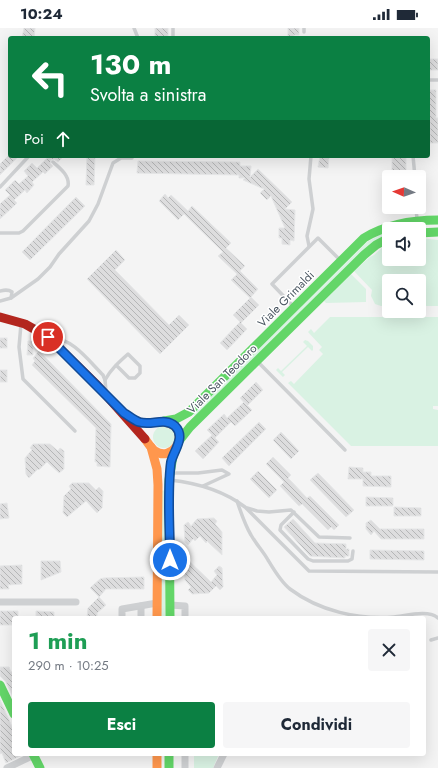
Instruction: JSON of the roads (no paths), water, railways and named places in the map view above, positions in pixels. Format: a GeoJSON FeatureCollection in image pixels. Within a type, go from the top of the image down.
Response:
{"type":"FeatureCollection","features":[{"type":"Feature","properties":{"kind":"main road","name":"Viale Grimaldi"},"geometry":{"type":"LineString","coordinates":[[162,422],[176,419],[189,412],[358,244],[378,230],[392,224],[417,220],[438,220]]}},
{"type":"Feature","properties":{"kind":"main road"},"geometry":{"type":"LineString","coordinates":[[426,232],[438,232]]}},
{"type":"Feature","properties":{"kind":"main road","name":"Viale San Teodoro"},"geometry":{"type":"LineString","coordinates":[[170,616],[169,476],[173,456],[178,444],[190,427],[257,360],[364,254],[382,242]]}},
{"type":"Feature","properties":{"kind":"main road"},"geometry":{"type":"LineString","coordinates":[[0,317],[22,322],[48,337],[124,413],[158,452],[164,454],[172,451],[178,444],[179,433],[170,423],[139,422],[124,413]]}},
{"type":"Feature","properties":{"kind":"main road"},"geometry":{"type":"LineString","coordinates":[[157,616],[158,485],[157,469],[148,435],[154,425],[162,422]]}},
{"type":"Feature","properties":{"kind":"main road"},"geometry":{"type":"LineString","coordinates":[[0,685],[12,710]]}},
{"type":"Feature","properties":{"kind":"main road"},"geometry":{"type":"LineString","coordinates":[[34,756],[40,768]]}},
{"type":"Feature","properties":{"kind":"main road"},"geometry":{"type":"LineString","coordinates":[[157,756],[157,768]]}},
{"type":"Feature","properties":{"kind":"main road"},"geometry":{"type":"LineString","coordinates":[[169,756],[169,768]]}},
{"type":"Feature","properties":{"kind":"street"},"geometry":{"type":"LineString","coordinates":[[0,602],[76,602]]}},
{"type":"Feature","properties":{"kind":"street"},"geometry":{"type":"LineString","coordinates":[[122,616],[122,609],[157,603]]}},
{"type":"Feature","properties":{"kind":"street"},"geometry":{"type":"LineString","coordinates":[[170,605],[185,606],[185,616]]}},
{"type":"Feature","properties":{"kind":"street"},"geometry":{"type":"LineString","coordinates":[[141,606],[141,616]]}},
{"type":"Feature","properties":{"kind":"street"},"geometry":{"type":"LineString","coordinates":[[7,768],[31,756]]}},
{"type":"Feature","properties":{"kind":"street"},"geometry":{"type":"LineString","coordinates":[[185,756],[185,768]]}},
{"type":"Feature","properties":{"kind":"street"},"geometry":{"type":"LineString","coordinates":[[217,768],[223,756]]}},
{"type":"Feature","properties":{"kind":"lane"},"geometry":{"type":"LineString","coordinates":[[0,187],[28,158]]}},
{"type":"Feature","properties":{"kind":"lane"},"geometry":{"type":"LineString","coordinates":[[0,301],[12,298],[38,279],[50,267],[59,254],[89,221],[98,204],[113,163],[121,158],[132,158]]}},
{"type":"Feature","properties":{"kind":"lane"},"geometry":{"type":"LineString","coordinates":[[309,246],[307,236],[313,202],[310,179],[311,158]]}},
{"type":"Feature","properties":{"kind":"lane"},"geometry":{"type":"LineString","coordinates":[[413,158],[414,170]]}},
{"type":"Feature","properties":{"kind":"lane"},"geometry":{"type":"LineString","coordinates":[[0,233],[19,233],[23,231],[68,186],[69,182],[67,176],[53,162]]}},
{"type":"Feature","properties":{"kind":"lane"},"geometry":{"type":"LineString","coordinates":[[417,214],[417,220]]}},
{"type":"Feature","properties":{"kind":"lane"},"geometry":{"type":"LineString","coordinates":[[294,307],[272,284],[309,246],[318,238],[341,260]]}},
{"type":"Feature","properties":{"kind":"lane"},"geometry":{"type":"LineString","coordinates":[[0,291],[5,290],[12,292],[12,298]]}},
{"type":"Feature","properties":{"kind":"lane"},"geometry":{"type":"LineString","coordinates":[[22,322],[18,347],[23,379],[75,431]]}},
{"type":"Feature","properties":{"kind":"lane"},"geometry":{"type":"LineString","coordinates":[[48,337],[58,337],[71,343],[103,375],[105,380],[106,395]]}},
{"type":"Feature","properties":{"kind":"lane"},"geometry":{"type":"LineString","coordinates":[[105,380],[116,365],[128,354],[140,366],[140,373],[135,378],[129,378],[116,365]]}},
{"type":"Feature","properties":{"kind":"lane"},"geometry":{"type":"LineString","coordinates":[[257,360],[345,450]]}},
{"type":"Feature","properties":{"kind":"lane"},"geometry":{"type":"LineString","coordinates":[[169,476],[222,470],[229,474],[203,486]]}},
{"type":"Feature","properties":{"kind":"lane"},"geometry":{"type":"LineString","coordinates":[[169,476],[203,486],[237,501],[246,507],[309,572],[438,572]]}},
{"type":"Feature","properties":{"kind":"lane"},"geometry":{"type":"LineString","coordinates":[[237,501],[249,531],[276,573],[289,589],[324,607],[356,616]]}},
{"type":"Feature","properties":{"kind":"lane"},"geometry":{"type":"LineString","coordinates":[[246,507],[257,511],[269,512],[288,510],[294,512],[319,537],[350,538]]}},
{"type":"Feature","properties":{"kind":"lane"},"geometry":{"type":"LineString","coordinates":[[294,512],[280,525],[280,530],[310,560],[348,561],[352,559],[353,551]]}},
{"type":"Feature","properties":{"kind":"lane"},"geometry":{"type":"LineString","coordinates":[[405,616],[432,614],[438,618]]}},
{"type":"Feature","properties":{"kind":"lane"},"geometry":{"type":"LineString","coordinates":[[431,640],[438,638]]}}]}
